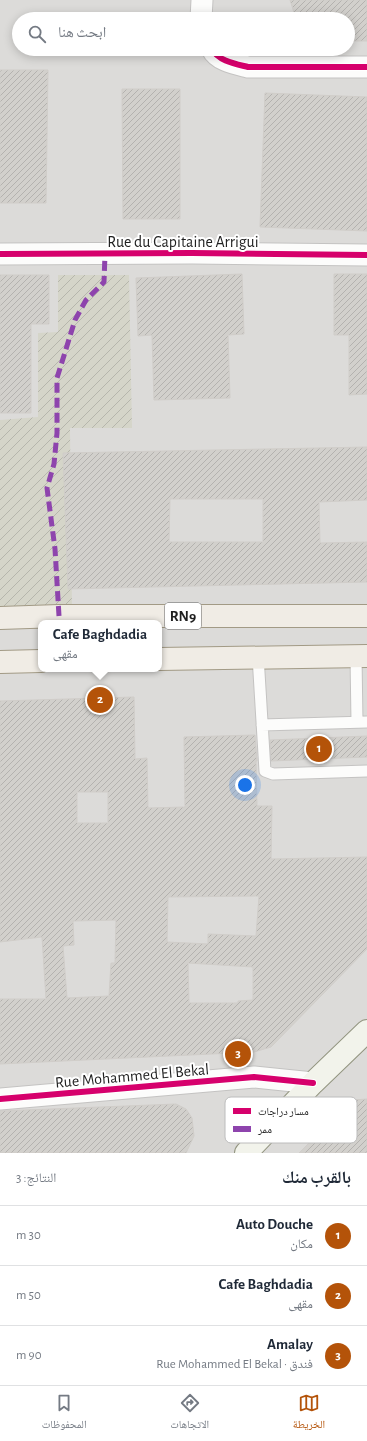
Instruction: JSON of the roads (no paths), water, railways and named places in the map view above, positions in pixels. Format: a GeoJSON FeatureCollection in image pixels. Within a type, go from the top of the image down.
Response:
{"type":"FeatureCollection","features":[{"type":"Feature","properties":{"kind":"main road","name":"RN9"},"geometry":{"type":"LineString","coordinates":[[0,618],[67,616],[367,616]]}},
{"type":"Feature","properties":{"kind":"main road"},"geometry":{"type":"LineString","coordinates":[[162,659],[258,656],[362,656]]}},
{"type":"Feature","properties":{"kind":"main road"},"geometry":{"type":"LineString","coordinates":[[0,662],[38,661]]}},
{"type":"Feature","properties":{"kind":"main road"},"geometry":{"type":"LineString","coordinates":[[300,1097],[367,1031]]}},
{"type":"Feature","properties":{"kind":"main road"},"geometry":{"type":"LineString","coordinates":[[246,1153],[256,1143]]}},
{"type":"Feature","properties":{"kind":"street"},"geometry":{"type":"LineString","coordinates":[[201,12],[202,0]]}},
{"type":"Feature","properties":{"kind":"street"},"geometry":{"type":"LineString","coordinates":[[219,56],[232,63],[248,66],[367,67]]}},
{"type":"Feature","properties":{"kind":"street","name":"Rue du Capitaine Arrigui"},"geometry":{"type":"LineString","coordinates":[[0,254],[192,253],[367,255]]}},
{"type":"Feature","properties":{"kind":"street","name":"Rue Mohammed El Bekal"},"geometry":{"type":"LineString","coordinates":[[0,1098],[254,1077],[313,1083]]}},
{"type":"Feature","properties":{"kind":"lane"},"geometry":{"type":"LineString","coordinates":[[258,656],[265,770],[273,774],[367,771]]}},
{"type":"Feature","properties":{"kind":"lane"},"geometry":{"type":"LineString","coordinates":[[262,725],[362,722],[362,656]]}},
{"type":"Feature","properties":{"kind":"place","name":"Cafe Baghdadia"},"geometry":{"type":"Point","coordinates":[100,700]}},
{"type":"Feature","properties":{"kind":"place","name":"Auto Douche"},"geometry":{"type":"Point","coordinates":[319,749]}},
{"type":"Feature","properties":{"kind":"place","name":"Amalay"},"geometry":{"type":"Point","coordinates":[238,1054]}}]}
